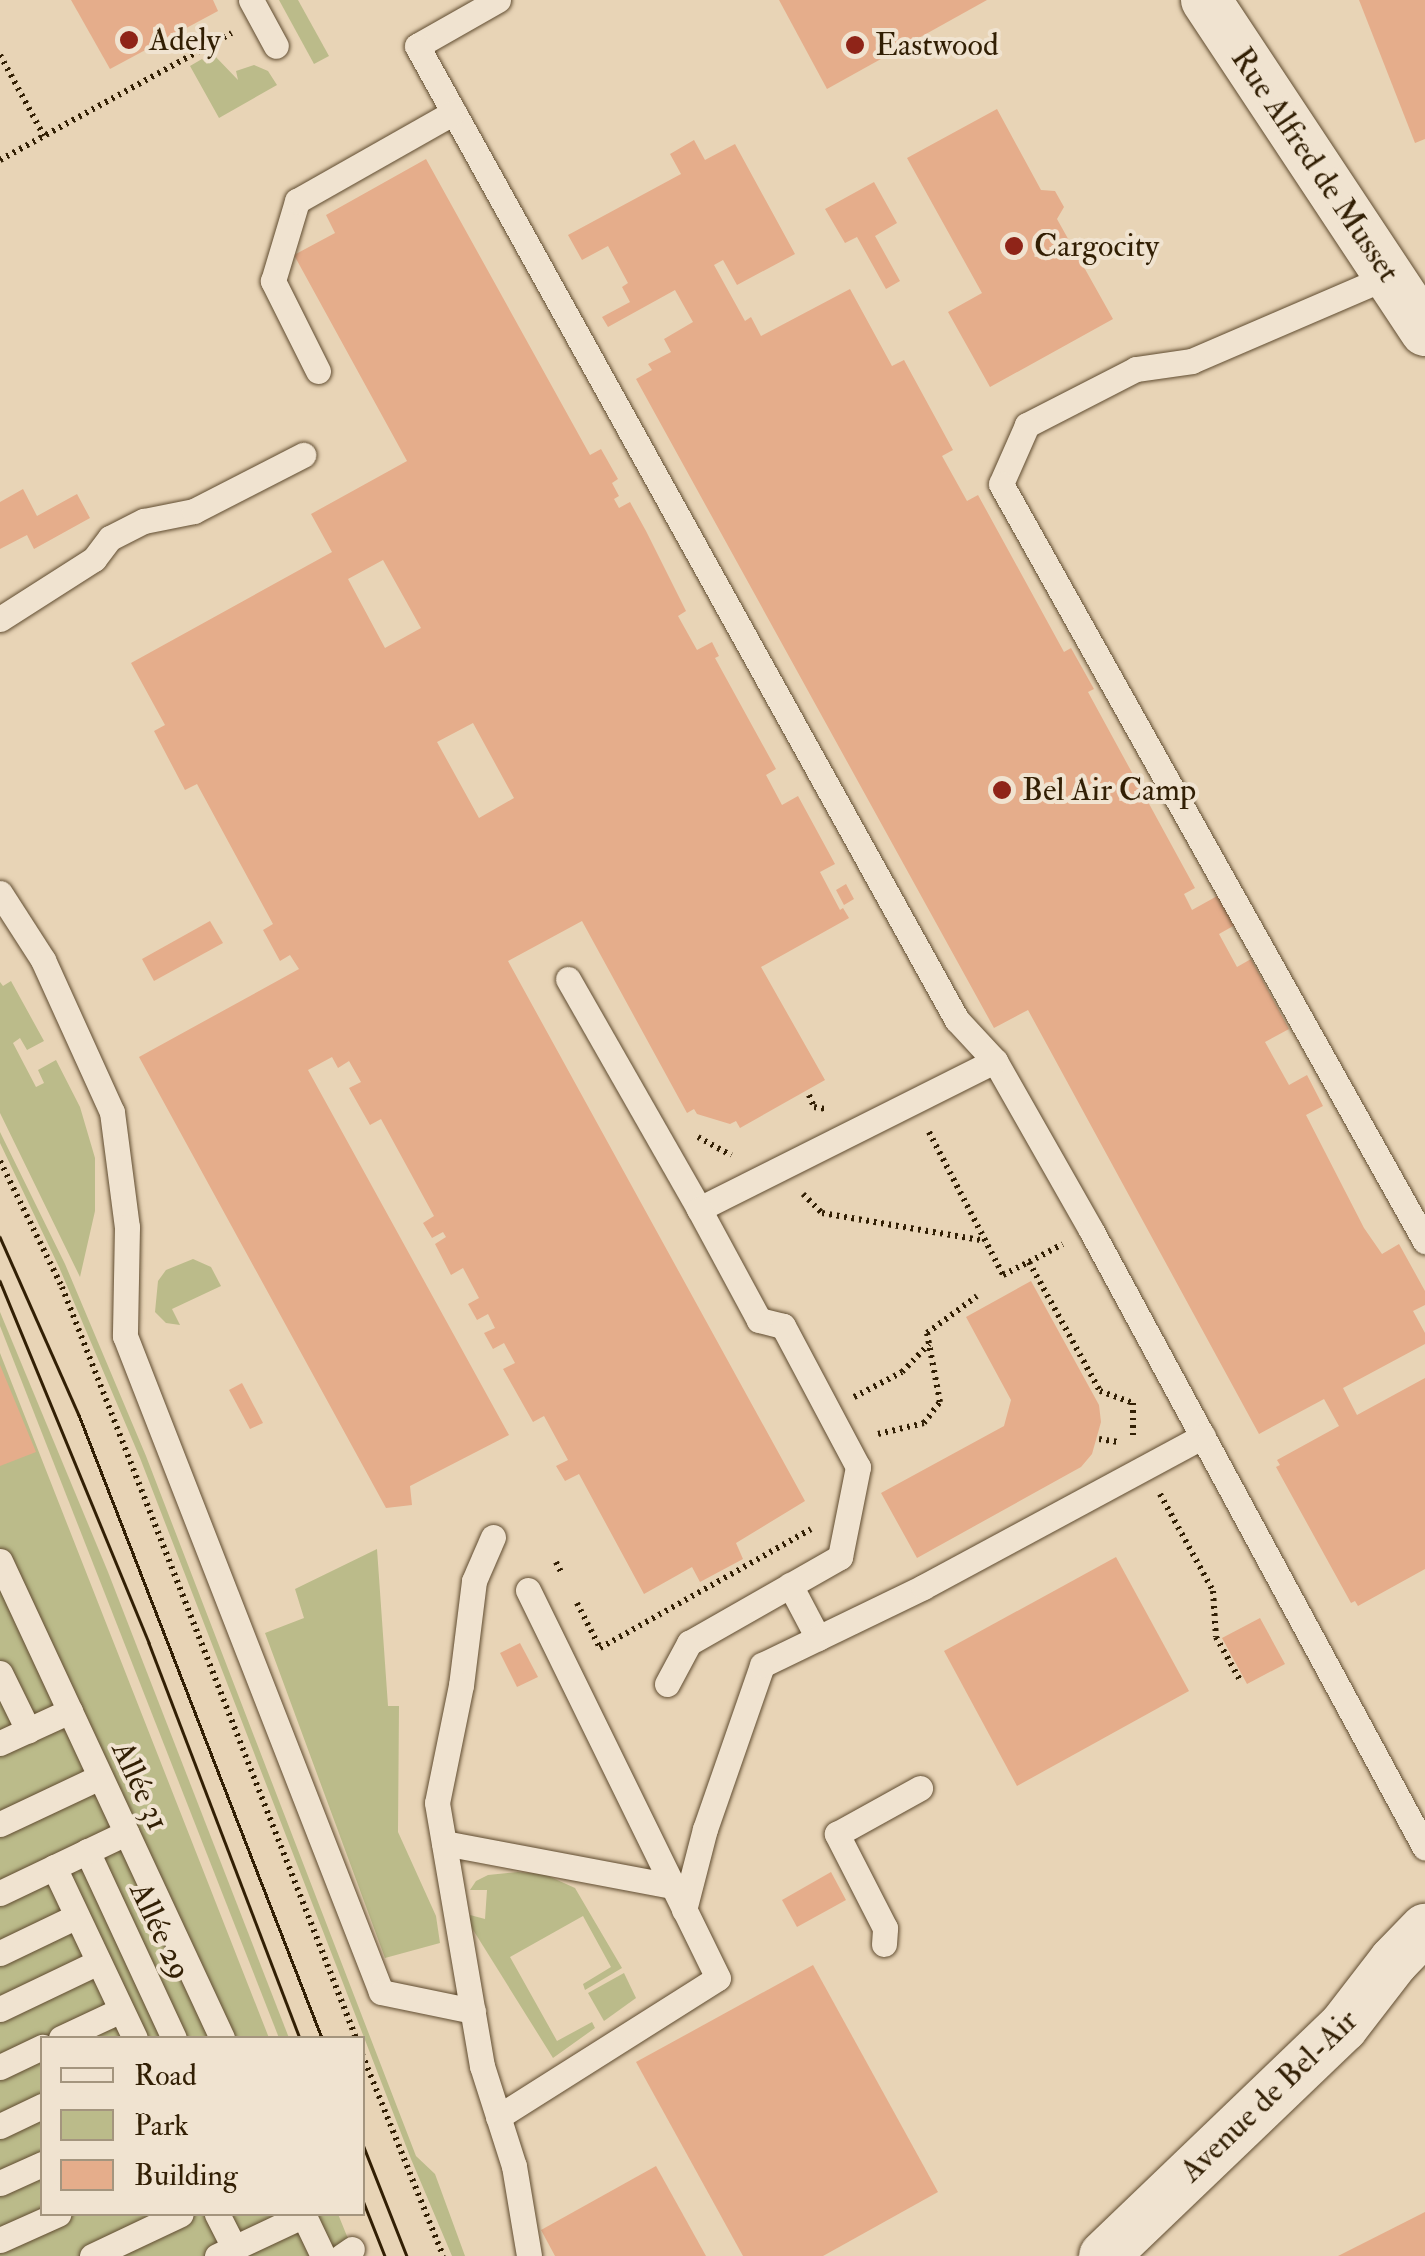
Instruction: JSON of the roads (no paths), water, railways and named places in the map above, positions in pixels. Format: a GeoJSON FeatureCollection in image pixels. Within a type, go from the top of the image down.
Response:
{"type":"FeatureCollection","features":[{"type":"Feature","properties":{"kind":"street","name":"Rue Alfred de Musset"},"geometry":{"type":"LineString","coordinates":[[1206,0],[1425,330]]}},
{"type":"Feature","properties":{"kind":"street","name":"Avenue de Bel-Air"},"geometry":{"type":"LineString","coordinates":[[1104,2256],[1343,2027],[1425,1929]]}},
{"type":"Feature","properties":{"kind":"lane"},"geometry":{"type":"LineString","coordinates":[[498,0],[417,46],[957,1020],[995,1061],[1425,1848]]}},
{"type":"Feature","properties":{"kind":"lane"},"geometry":{"type":"LineString","coordinates":[[256,9],[276,46]]}},
{"type":"Feature","properties":{"kind":"lane"},"geometry":{"type":"LineString","coordinates":[[318,371],[273,282],[297,201],[454,112]]}},
{"type":"Feature","properties":{"kind":"lane"},"geometry":{"type":"LineString","coordinates":[[1389,276],[1192,361],[1136,369],[1027,425],[1001,484],[1425,1241]]}},
{"type":"Feature","properties":{"kind":"lane"},"geometry":{"type":"LineString","coordinates":[[0,619],[94,559],[110,538],[144,520],[194,511],[303,455]]}},
{"type":"Feature","properties":{"kind":"lane"},"geometry":{"type":"LineString","coordinates":[[0,893],[43,960],[112,1112],[127,1226],[126,1336],[381,1992],[473,2011]]}},
{"type":"Feature","properties":{"kind":"lane"},"geometry":{"type":"LineString","coordinates":[[568,978],[759,1320],[784,1326],[858,1467],[840,1557],[690,1643],[667,1684]]}},
{"type":"Feature","properties":{"kind":"lane"},"geometry":{"type":"LineString","coordinates":[[699,1210],[995,1061]]}},
{"type":"Feature","properties":{"kind":"lane"},"geometry":{"type":"LineString","coordinates":[[684,1910],[705,1828],[762,1665],[924,1588],[1203,1436]]}},
{"type":"Feature","properties":{"kind":"lane"},"geometry":{"type":"LineString","coordinates":[[493,1538],[474,1580],[461,1685],[437,1804],[482,2066],[514,2166],[529,2256]]}},
{"type":"Feature","properties":{"kind":"lane","name":"Allée 31"},"geometry":{"type":"LineString","coordinates":[[0,1562],[218,2031]]}},
{"type":"Feature","properties":{"kind":"lane"},"geometry":{"type":"LineString","coordinates":[[790,1585],[818,1638]]}},
{"type":"Feature","properties":{"kind":"lane"},"geometry":{"type":"LineString","coordinates":[[498,2117],[718,1978],[528,1590]]}},
{"type":"Feature","properties":{"kind":"lane"},"geometry":{"type":"LineString","coordinates":[[0,1672],[28,1730]]}},
{"type":"Feature","properties":{"kind":"lane"},"geometry":{"type":"LineString","coordinates":[[0,1744],[70,1711]]}},
{"type":"Feature","properties":{"kind":"lane"},"geometry":{"type":"LineString","coordinates":[[0,1824],[100,1777]]}},
{"type":"Feature","properties":{"kind":"lane"},"geometry":{"type":"LineString","coordinates":[[884,1944],[885,1928],[837,1834],[920,1788]]}},
{"type":"Feature","properties":{"kind":"lane"},"geometry":{"type":"LineString","coordinates":[[0,1893],[126,1832]]}},
{"type":"Feature","properties":{"kind":"lane"},"geometry":{"type":"LineString","coordinates":[[444,1844],[672,1886]]}},
{"type":"Feature","properties":{"kind":"lane","name":"Allée 29"},"geometry":{"type":"LineString","coordinates":[[87,1852],[173,2036]]}},
{"type":"Feature","properties":{"kind":"lane"},"geometry":{"type":"LineString","coordinates":[[54,1867],[134,2036]]}},
{"type":"Feature","properties":{"kind":"lane"},"geometry":{"type":"LineString","coordinates":[[0,1953],[78,1916]]}},
{"type":"Feature","properties":{"kind":"lane"},"geometry":{"type":"LineString","coordinates":[[0,2009],[98,1962]]}},
{"type":"Feature","properties":{"kind":"lane"},"geometry":{"type":"LineString","coordinates":[[65,2036],[121,2010]]}},
{"type":"Feature","properties":{"kind":"lane"},"geometry":{"type":"LineString","coordinates":[[192,2036],[218,2031]]}},
{"type":"Feature","properties":{"kind":"lane"},"geometry":{"type":"LineString","coordinates":[[0,2067],[40,2048]]}},
{"type":"Feature","properties":{"kind":"lane"},"geometry":{"type":"LineString","coordinates":[[0,2126],[40,2107]]}},
{"type":"Feature","properties":{"kind":"lane"},"geometry":{"type":"LineString","coordinates":[[0,2183],[40,2165]]}},
{"type":"Feature","properties":{"kind":"lane"},"geometry":{"type":"LineString","coordinates":[[0,2240],[54,2216]]}},
{"type":"Feature","properties":{"kind":"lane"},"geometry":{"type":"LineString","coordinates":[[92,2256],[178,2216]]}},
{"type":"Feature","properties":{"kind":"lane"},"geometry":{"type":"LineString","coordinates":[[217,2216],[226,2252],[261,2223],[294,2216]]}},
{"type":"Feature","properties":{"kind":"lane"},"geometry":{"type":"LineString","coordinates":[[305,2216],[323,2256]]}},
{"type":"Feature","properties":{"kind":"tram line"},"geometry":{"type":"LineString","coordinates":[[0,1237],[79,1415],[321,2036]]}},
{"type":"Feature","properties":{"kind":"tram line"},"geometry":{"type":"LineString","coordinates":[[0,1281],[149,1643],[299,2036]]}},
{"type":"Feature","properties":{"kind":"tram line"},"geometry":{"type":"LineString","coordinates":[[365,2150],[407,2256]]}},
{"type":"Feature","properties":{"kind":"tram line"},"geometry":{"type":"LineString","coordinates":[[365,2206],[385,2256]]}},
{"type":"Feature","properties":{"kind":"place","name":"Adely"},"geometry":{"type":"Point","coordinates":[129,40]}},
{"type":"Feature","properties":{"kind":"place","name":"Eastwood"},"geometry":{"type":"Point","coordinates":[855,45]}},
{"type":"Feature","properties":{"kind":"place","name":"Cargocity"},"geometry":{"type":"Point","coordinates":[1014,246]}},
{"type":"Feature","properties":{"kind":"place","name":"Bel Air Camp"},"geometry":{"type":"Point","coordinates":[1002,790]}}]}
